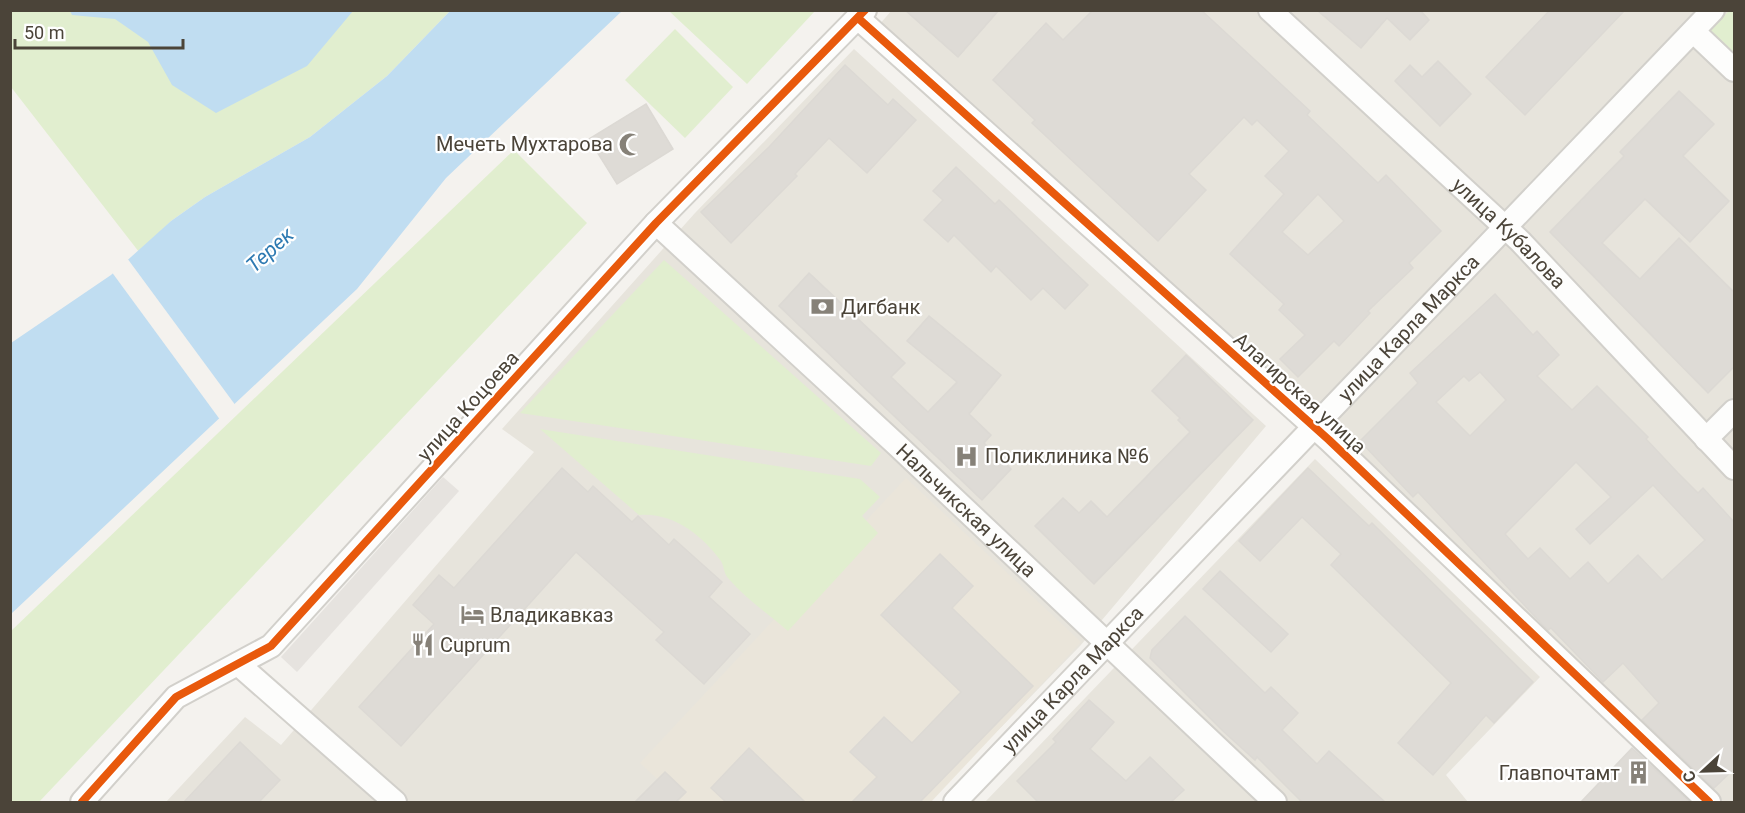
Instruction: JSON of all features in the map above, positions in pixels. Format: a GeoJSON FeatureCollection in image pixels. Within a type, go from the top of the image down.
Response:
{"type":"FeatureCollection","features":[{"type":"Feature","properties":{"kind":"street","name":"улица Карла Маркса"},"geometry":{"type":"LineString","coordinates":[[955,802],[1713,10]]}},
{"type":"Feature","properties":{"kind":"street","name":"улица Кубалова"},"geometry":{"type":"LineString","coordinates":[[1274,12],[1506,228],[1734,468]]}},
{"type":"Feature","properties":{"kind":"street","name":"улица Коцоева"},"geometry":{"type":"LineString","coordinates":[[82,802],[176,698],[271,646],[656,223],[861,14]]}},
{"type":"Feature","properties":{"kind":"street","name":"Алагирская улица"},"geometry":{"type":"LineString","coordinates":[[861,14],[1314,427],[1709,802]]}},
{"type":"Feature","properties":{"kind":"street"},"geometry":{"type":"LineString","coordinates":[[1694,32],[1734,70]]}},
{"type":"Feature","properties":{"kind":"street","name":"Нальчикская улица"},"geometry":{"type":"LineString","coordinates":[[656,223],[898,446],[1275,802]]}},
{"type":"Feature","properties":{"kind":"street"},"geometry":{"type":"LineString","coordinates":[[1706,439],[1734,411]]}},
{"type":"Feature","properties":{"kind":"street"},"geometry":{"type":"LineString","coordinates":[[238,664],[395,802]]}},
{"type":"Feature","properties":{"kind":"shaded area"},"geometry":{"type":"Polygon","coordinates":[[[892,10],[1734,11],[1734,802],[1718,802],[879,25],[892,10]]]}},
{"type":"Feature","properties":{"kind":"shaded area"},"geometry":{"type":"Polygon","coordinates":[[[854,49],[1266,426],[1080,646],[928,802],[166,802],[245,717],[281,745],[534,452],[502,429],[695,213],[854,49]]]}},
{"type":"Feature","properties":{"kind":"shaded area"},"geometry":{"type":"Polygon","coordinates":[[[1315,459],[1540,677],[1446,775],[1468,802],[985,802],[1315,459]]]}},
{"type":"Feature","properties":{"kind":"shaded area"},"geometry":{"type":"Polygon","coordinates":[[[443,477],[459,491],[297,672],[281,657],[443,477]]]}},
{"type":"Feature","properties":{"kind":"shaded area"},"geometry":{"type":"Polygon","coordinates":[[[906,478],[1081,642],[931,802],[682,802],[640,763],[906,478]]]}},
{"type":"Feature","properties":{"kind":"green space"},"geometry":{"type":"Polygon","coordinates":[[[11,11],[450,11],[387,76],[310,137],[205,197],[171,221],[139,252],[11,87],[11,11]]]}},
{"type":"Feature","properties":{"kind":"green space"},"geometry":{"type":"Polygon","coordinates":[[[669,11],[815,11],[747,84],[669,11]]]}},
{"type":"Feature","properties":{"kind":"green space"},"geometry":{"type":"Polygon","coordinates":[[[1729,11],[1734,11],[1734,55],[1709,31],[1729,11]]]}},
{"type":"Feature","properties":{"kind":"green space"},"geometry":{"type":"Polygon","coordinates":[[[675,29],[733,87],[685,138],[625,80],[675,29]]]}},
{"type":"Feature","properties":{"kind":"green space"},"geometry":{"type":"Polygon","coordinates":[[[514,150],[587,223],[39,802],[11,802],[11,631],[514,150]]]}},
{"type":"Feature","properties":{"kind":"green space"},"geometry":{"type":"Polygon","coordinates":[[[664,260],[881,453],[871,466],[520,413],[664,260]]]}},
{"type":"Feature","properties":{"kind":"green space"},"geometry":{"type":"Polygon","coordinates":[[[540,429],[860,479],[880,497],[862,516],[878,533],[788,631],[735,585],[727,576],[721,561],[696,534],[675,521],[663,517],[639,515],[540,429]]]}},
{"type":"Feature","properties":{"kind":"water"},"geometry":{"type":"Polygon","coordinates":[[[70,10],[353,11],[307,66],[216,113],[172,85],[148,42],[115,19],[72,15],[70,10]]]}},
{"type":"Feature","properties":{"kind":"water","name":"Терек"},"geometry":{"type":"Polygon","coordinates":[[[450,11],[622,11],[446,178],[357,289],[11,614],[11,343],[111,275],[171,221],[205,197],[310,137],[387,76],[450,11]]]}},
{"type":"Feature","properties":{"kind":"pier"},"geometry":{"type":"Polygon","coordinates":[[[127,258],[236,406],[221,421],[111,271],[127,258]]]}},
{"type":"Feature","properties":{"kind":"building"},"geometry":{"type":"Polygon","coordinates":[[[905,10],[999,10],[958,57],[905,10]]]}},
{"type":"Feature","properties":{"kind":"building"},"geometry":{"type":"Polygon","coordinates":[[[1093,10],[1201,10],[1310,111],[1307,115],[1378,183],[1386,175],[1441,231],[1409,263],[1413,268],[1368,311],[1370,313],[1339,346],[1334,341],[1298,377],[1280,359],[1305,335],[1279,310],[1284,304],[1230,254],[1284,194],[1265,176],[1289,151],[1257,120],[1252,125],[1244,117],[1189,174],[1206,190],[1158,241],[1032,123],[1035,120],[993,80],[1046,23],[1063,40],[1093,10]],[[1318,194],[1282,232],[1308,255],[1344,221],[1318,194]]]}},
{"type":"Feature","properties":{"kind":"building"},"geometry":{"type":"Polygon","coordinates":[[[1317,10],[1420,10],[1429,20],[1410,40],[1387,18],[1361,48],[1317,10]]]}},
{"type":"Feature","properties":{"kind":"building"},"geometry":{"type":"Polygon","coordinates":[[[1550,10],[1625,10],[1525,115],[1486,77],[1550,10]]]}},
{"type":"Feature","properties":{"kind":"building"},"geometry":{"type":"Polygon","coordinates":[[[1438,61],[1471,94],[1440,126],[1395,81],[1410,65],[1422,77],[1438,61]]]}},
{"type":"Feature","properties":{"kind":"building"},"geometry":{"type":"Polygon","coordinates":[[[845,65],[888,105],[893,99],[916,120],[867,173],[829,138],[795,174],[797,176],[731,243],[701,212],[769,147],[845,65]]]}},
{"type":"Feature","properties":{"kind":"building"},"geometry":{"type":"Polygon","coordinates":[[[1679,91],[1714,124],[1683,156],[1729,201],[1690,242],[1645,199],[1602,243],[1640,279],[1679,238],[1734,292],[1734,367],[1708,393],[1550,232],[1624,156],[1620,152],[1679,91]]]}},
{"type":"Feature","properties":{"kind":"building","name":"Мечеть Мухтарова"},"geometry":{"type":"Polygon","coordinates":[[[646,104],[673,149],[617,184],[589,139],[646,104]]]}},
{"type":"Feature","properties":{"kind":"building"},"geometry":{"type":"Polygon","coordinates":[[[956,167],[995,204],[999,200],[1088,285],[1065,309],[1043,288],[1031,300],[996,266],[991,272],[954,235],[948,242],[924,220],[943,200],[933,191],[956,167]]]}},
{"type":"Feature","properties":{"kind":"building"},"geometry":{"type":"Polygon","coordinates":[[[809,273],[905,363],[891,377],[928,412],[957,382],[907,341],[929,316],[1001,375],[969,414],[991,435],[984,443],[1011,469],[982,500],[779,306],[809,273]]]}},
{"type":"Feature","properties":{"kind":"building"},"geometry":{"type":"Polygon","coordinates":[[[1495,294],[1533,335],[1537,331],[1559,355],[1537,376],[1572,410],[1597,386],[1648,437],[1646,439],[1698,493],[1703,488],[1734,522],[1734,769],[1714,788],[1642,720],[1659,703],[1623,663],[1603,682],[1551,628],[1548,630],[1543,625],[1418,492],[1413,497],[1360,441],[1418,383],[1410,373],[1495,294]],[[1480,372],[1469,381],[1464,376],[1436,402],[1470,436],[1506,400],[1480,372]],[[1576,462],[1505,534],[1528,559],[1540,548],[1570,579],[1588,562],[1608,584],[1638,555],[1662,580],[1705,540],[1653,485],[1590,544],[1576,529],[1611,497],[1576,462]]]}},
{"type":"Feature","properties":{"kind":"building"},"geometry":{"type":"Polygon","coordinates":[[[1186,355],[1253,420],[1094,584],[1035,526],[1063,498],[1079,513],[1091,501],[1107,517],[1190,432],[1178,420],[1180,418],[1152,391],[1186,355]]]}},
{"type":"Feature","properties":{"kind":"building","name":"Владикавказ"},"geometry":{"type":"Polygon","coordinates":[[[562,468],[588,492],[593,486],[632,522],[638,516],[669,545],[674,539],[722,582],[709,597],[750,634],[704,684],[656,640],[664,632],[576,552],[401,746],[359,707],[434,624],[413,605],[439,575],[454,588],[562,468]]]}},
{"type":"Feature","properties":{"kind":"building"},"geometry":{"type":"Polygon","coordinates":[[[1308,468],[1369,526],[1372,523],[1533,682],[1494,723],[1486,715],[1433,775],[1398,743],[1451,683],[1331,565],[1341,554],[1302,517],[1260,561],[1239,541],[1308,468]]]}},
{"type":"Feature","properties":{"kind":"building"},"geometry":{"type":"Polygon","coordinates":[[[940,554],[973,586],[952,608],[1033,686],[920,802],[852,802],[877,777],[850,752],[884,717],[912,743],[961,692],[881,615],[940,554]]]}},
{"type":"Feature","properties":{"kind":"building"},"geometry":{"type":"Polygon","coordinates":[[[1220,571],[1288,634],[1271,652],[1203,589],[1220,571]]]}},
{"type":"Feature","properties":{"kind":"building"},"geometry":{"type":"Polygon","coordinates":[[[1185,616],[1265,693],[1271,687],[1298,713],[1282,730],[1317,764],[1329,751],[1385,802],[1302,802],[1257,757],[1255,760],[1223,731],[1150,658],[1152,650],[1185,616]]]}},
{"type":"Feature","properties":{"kind":"building"},"geometry":{"type":"Polygon","coordinates":[[[1089,700],[1114,722],[1090,749],[1126,781],[1150,757],[1184,790],[1171,802],[1038,802],[1017,781],[1056,742],[1053,739],[1089,700]]]}},
{"type":"Feature","properties":{"kind":"building"},"geometry":{"type":"Polygon","coordinates":[[[240,742],[280,780],[259,802],[184,802],[240,742]]]}},
{"type":"Feature","properties":{"kind":"building"},"geometry":{"type":"Polygon","coordinates":[[[749,748],[805,802],[726,802],[711,788],[749,748]]]}},
{"type":"Feature","properties":{"kind":"building","name":"Главпочтамт"},"geometry":{"type":"Polygon","coordinates":[[[1632,748],[1690,802],[1581,802],[1632,748]]]}},
{"type":"Feature","properties":{"kind":"building"},"geometry":{"type":"Polygon","coordinates":[[[665,772],[686,792],[676,802],[635,802],[665,772]]]}},
{"type":"Feature","properties":{"kind":"cycle path"},"geometry":{"type":"LineString","coordinates":[[82,802],[176,697],[271,646],[656,223],[865,10]]}},
{"type":"Feature","properties":{"kind":"cycle path"},"geometry":{"type":"LineString","coordinates":[[858,18],[1329,440],[1709,802]]}},
{"type":"Feature","properties":{"kind":"place","name":"Мечеть Мухтарова"},"geometry":{"type":"Point","coordinates":[631,144]}},
{"type":"Feature","properties":{"kind":"place","name":"Дигбанк"},"geometry":{"type":"Point","coordinates":[823,307]}},
{"type":"Feature","properties":{"kind":"place","name":"Поликлиника №6"},"geometry":{"type":"Point","coordinates":[967,456]}},
{"type":"Feature","properties":{"kind":"place","name":"Владикавказ"},"geometry":{"type":"Point","coordinates":[472,615]}},
{"type":"Feature","properties":{"kind":"place","name":"Cuprum"},"geometry":{"type":"Point","coordinates":[422,645]}},
{"type":"Feature","properties":{"kind":"place","name":"Главпочтамт"},"geometry":{"type":"Point","coordinates":[1638,773]}}]}
